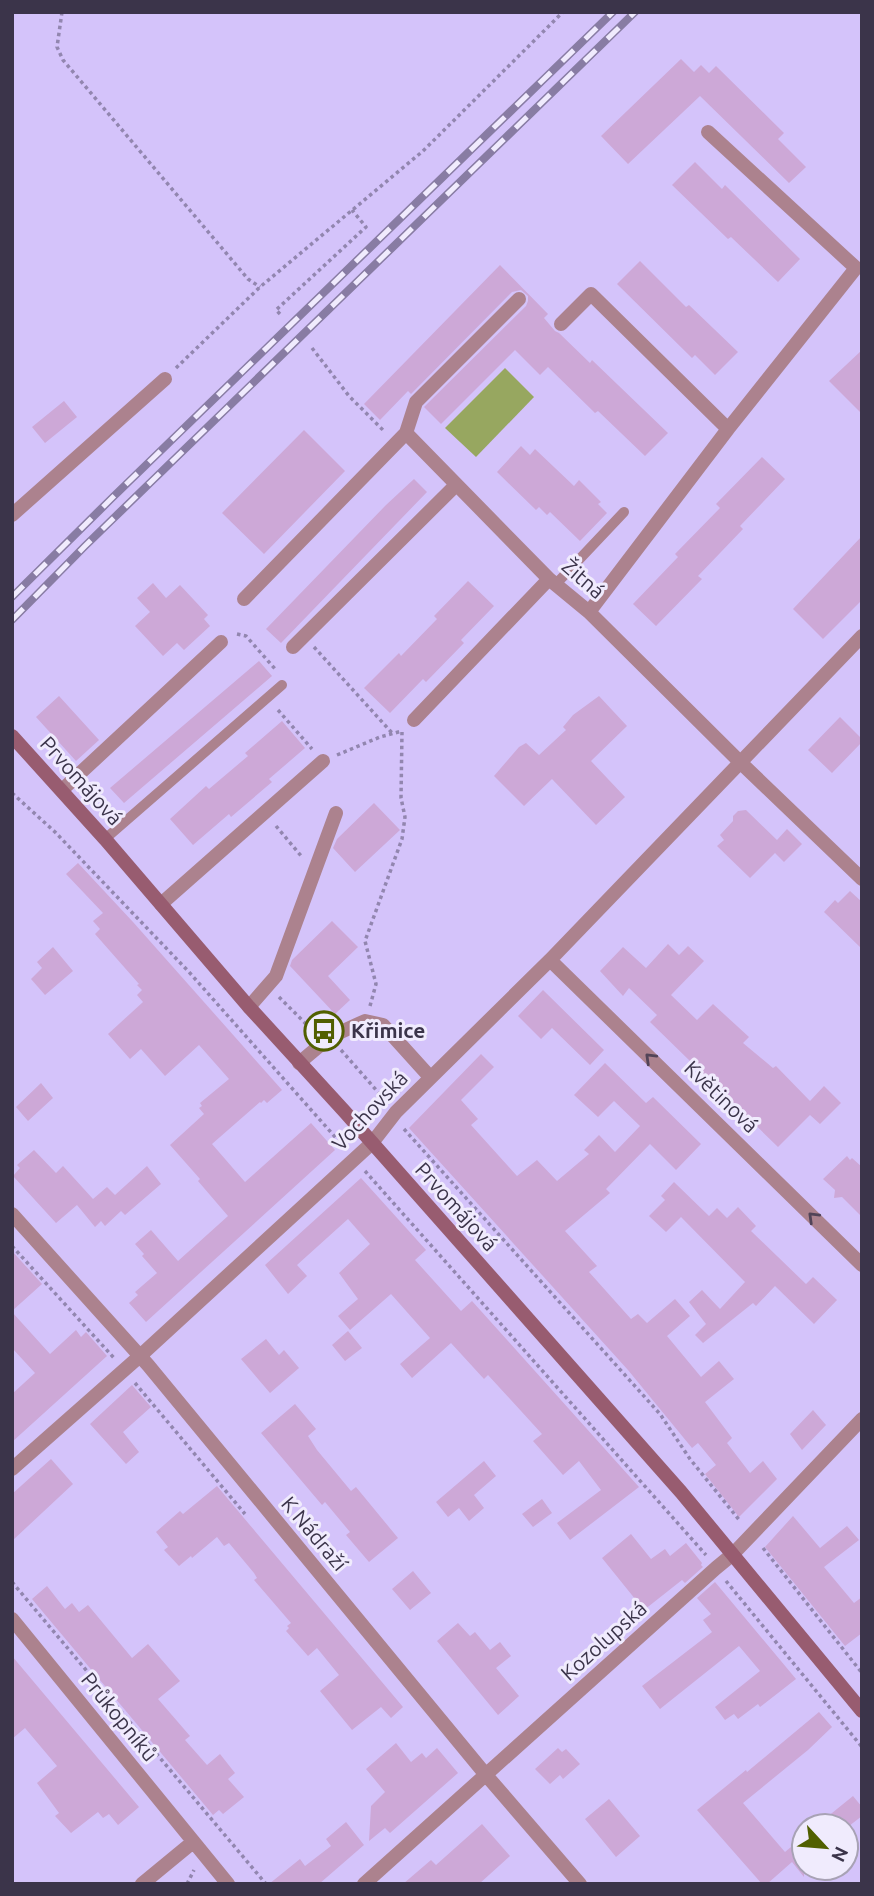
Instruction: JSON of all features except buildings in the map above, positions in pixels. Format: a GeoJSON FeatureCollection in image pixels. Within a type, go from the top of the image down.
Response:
{"type":"FeatureCollection","features":[{"type":"Feature","properties":{"kind":"street"},"geometry":{"type":"LineString","coordinates":[[589,612],[728,429],[860,268],[708,132]]}},
{"type":"Feature","properties":{"kind":"street"},"geometry":{"type":"LineString","coordinates":[[561,324],[591,294],[728,429]]}},
{"type":"Feature","properties":{"kind":"street"},"geometry":{"type":"LineString","coordinates":[[244,599],[406,433],[416,402],[519,299]]}},
{"type":"Feature","properties":{"kind":"street"},"geometry":{"type":"LineString","coordinates":[[12,515],[165,379]]}},
{"type":"Feature","properties":{"kind":"street","name":"Žitná"},"geometry":{"type":"LineString","coordinates":[[406,433],[552,582],[589,612],[862,879]]}},
{"type":"Feature","properties":{"kind":"street"},"geometry":{"type":"LineString","coordinates":[[293,647],[456,485]]}},
{"type":"Feature","properties":{"kind":"street"},"geometry":{"type":"LineString","coordinates":[[414,720],[552,582]]}},
{"type":"Feature","properties":{"kind":"street","name":"Vochovská"},"geometry":{"type":"LineString","coordinates":[[12,1469],[140,1356],[372,1143],[396,1112],[550,960],[862,636]]}},
{"type":"Feature","properties":{"kind":"street"},"geometry":{"type":"LineString","coordinates":[[62,790],[222,642]]}},
{"type":"Feature","properties":{"kind":"street","name":"Prvomájová"},"geometry":{"type":"LineString","coordinates":[[12,736],[106,839],[249,1007],[681,1492],[862,1711]]}},
{"type":"Feature","properties":{"kind":"street"},"geometry":{"type":"LineString","coordinates":[[161,904],[323,761]]}},
{"type":"Feature","properties":{"kind":"street"},"geometry":{"type":"LineString","coordinates":[[249,1007],[276,976],[336,813]]}},
{"type":"Feature","properties":{"kind":"street","name":"Květinová"},"geometry":{"type":"LineString","coordinates":[[550,960],[862,1265]]}},
{"type":"Feature","properties":{"kind":"street"},"geometry":{"type":"LineString","coordinates":[[299,1063],[330,1037],[365,1021],[383,1026],[430,1077]]}},
{"type":"Feature","properties":{"kind":"street","name":"K Nádraží"},"geometry":{"type":"LineString","coordinates":[[12,1214],[140,1356],[486,1775],[580,1884]]}},
{"type":"Feature","properties":{"kind":"street","name":"Kozolupská"},"geometry":{"type":"LineString","coordinates":[[364,1884],[733,1554],[862,1419]]}},
{"type":"Feature","properties":{"kind":"street","name":"Průkopníků"},"geometry":{"type":"LineString","coordinates":[[12,1619],[228,1884]]}},
{"type":"Feature","properties":{"kind":"street"},"geometry":{"type":"LineString","coordinates":[[142,1884],[192,1842]]}},
{"type":"Feature","properties":{"kind":"lane"},"geometry":{"type":"LineString","coordinates":[[552,582],[624,512]]}},
{"type":"Feature","properties":{"kind":"lane"},"geometry":{"type":"LineString","coordinates":[[106,839],[282,685]]}},
{"type":"Feature","properties":{"kind":"path"},"geometry":{"type":"LineString","coordinates":[[62,12],[57,47],[63,60],[248,279],[260,287]]}},
{"type":"Feature","properties":{"kind":"path"},"geometry":{"type":"LineString","coordinates":[[165,379],[260,287],[423,151],[563,12]]}},
{"type":"Feature","properties":{"kind":"path"},"geometry":{"type":"LineString","coordinates":[[280,314],[276,310],[366,227],[352,211]]}},
{"type":"Feature","properties":{"kind":"path"},"geometry":{"type":"LineString","coordinates":[[222,642],[231,632],[246,636],[279,674],[282,685]]}},
{"type":"Feature","properties":{"kind":"path"},"geometry":{"type":"LineString","coordinates":[[304,636],[393,734]]}},
{"type":"Feature","properties":{"kind":"path"},"geometry":{"type":"LineString","coordinates":[[268,697],[323,761],[380,737],[402,731],[414,720]]}},
{"type":"Feature","properties":{"kind":"path"},"geometry":{"type":"LineString","coordinates":[[365,1021],[376,984],[365,941],[402,839],[405,817],[401,798],[402,731]]}},
{"type":"Feature","properties":{"kind":"path"},"geometry":{"type":"LineString","coordinates":[[12,793],[55,832],[189,972],[716,1568],[862,1747]]}},
{"type":"Feature","properties":{"kind":"path"},"geometry":{"type":"LineString","coordinates":[[265,813],[315,872]]}},
{"type":"Feature","properties":{"kind":"path"},"geometry":{"type":"LineString","coordinates":[[268,986],[312,1030],[330,1037],[407,1123],[404,1130],[660,1413],[690,1459],[862,1673]]}},
{"type":"Feature","properties":{"kind":"path"},"geometry":{"type":"LineString","coordinates":[[12,1582],[266,1884]]}},
{"type":"Feature","properties":{"kind":"green space"},"geometry":{"type":"Polygon","coordinates":[[[505,368],[534,397],[476,457],[445,428],[505,368]]]}},
{"type":"Feature","properties":{"kind":"railway"},"geometry":{"type":"LineString","coordinates":[[12,597],[613,12]]}},
{"type":"Feature","properties":{"kind":"railway"},"geometry":{"type":"LineString","coordinates":[[12,620],[635,12]]}},
{"type":"Feature","properties":{"kind":"place","name":"Křimice"},"geometry":{"type":"Point","coordinates":[324,1031]}}]}
